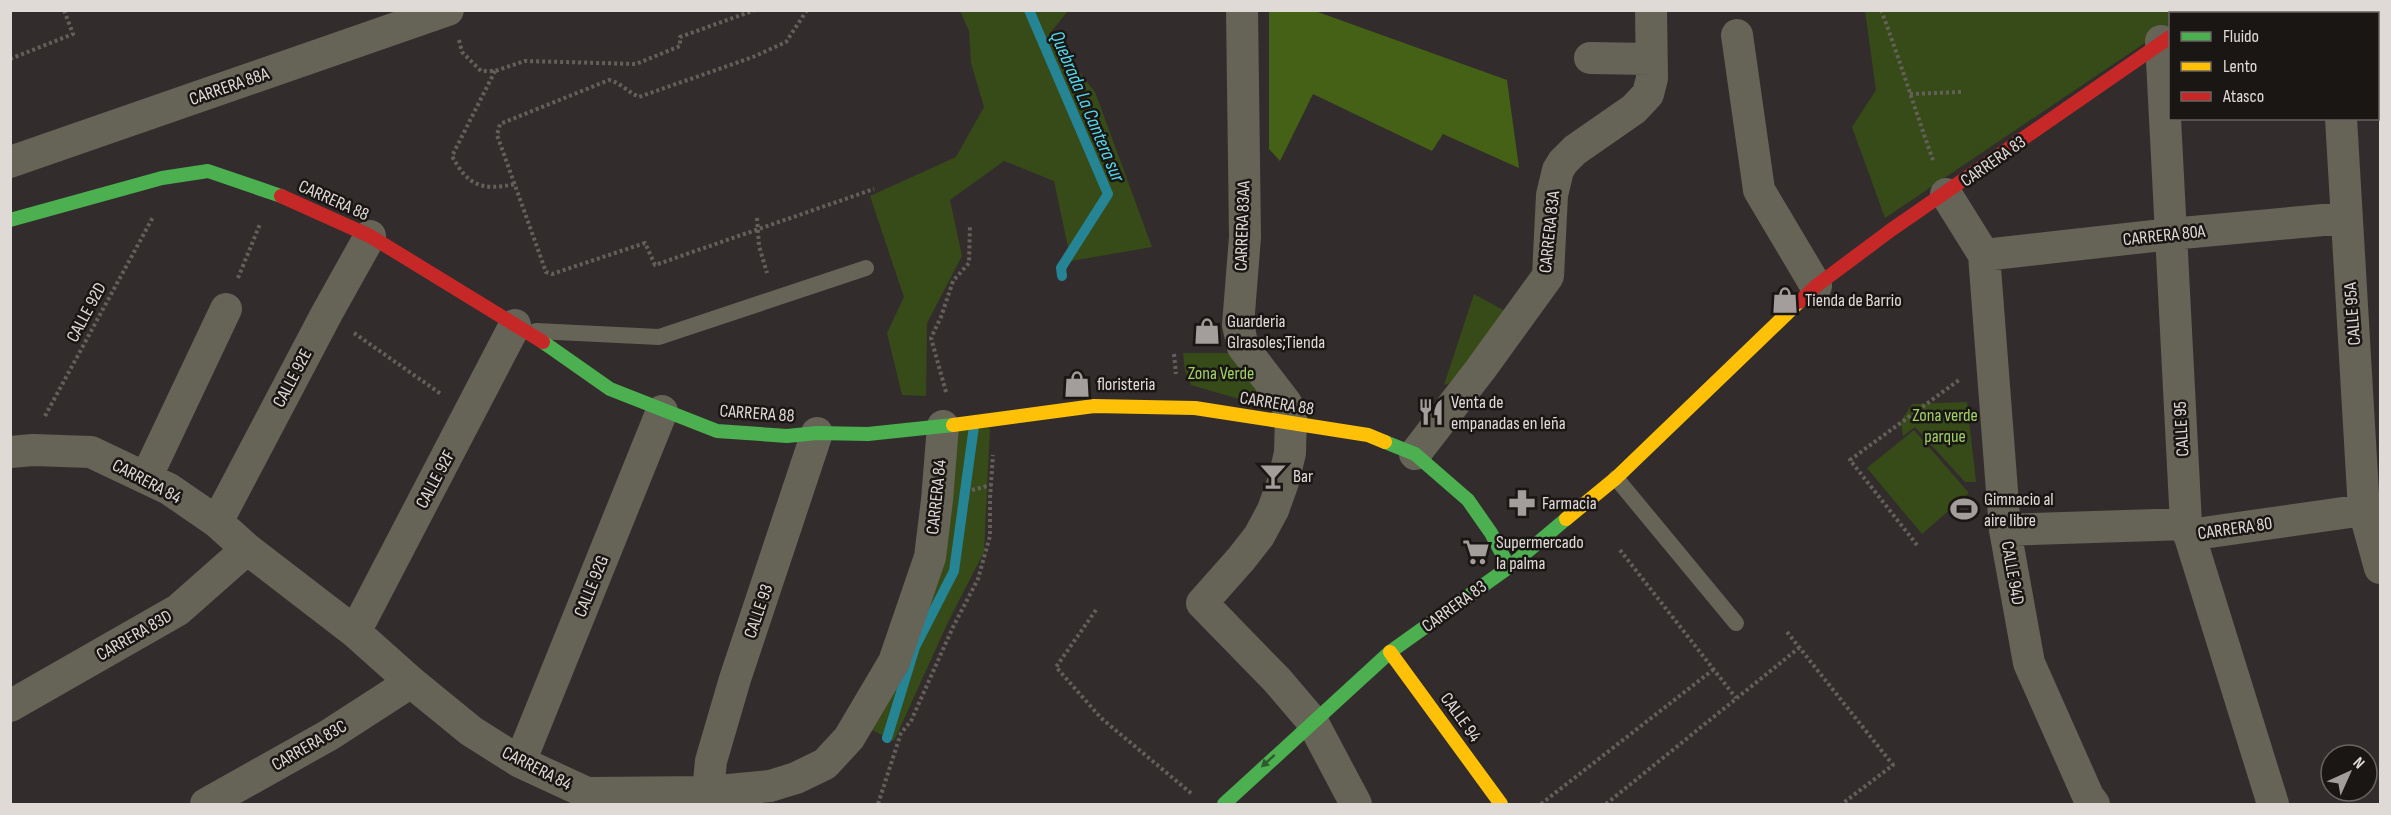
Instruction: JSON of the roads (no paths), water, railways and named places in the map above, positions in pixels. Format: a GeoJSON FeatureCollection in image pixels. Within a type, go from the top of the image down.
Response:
{"type":"FeatureCollection","features":[{"type":"Feature","properties":{"kind":"street","name":"CARRERA 83AA"},"geometry":{"type":"LineString","coordinates":[[1242,10],[1245,237],[1238,325],[1243,346],[1286,403],[1291,414],[1291,425]]}},
{"type":"Feature","properties":{"kind":"street","name":"CARRERA 83A"},"geometry":{"type":"LineString","coordinates":[[1415,454],[1548,276],[1552,195],[1558,170],[1569,155],[1642,102],[1651,86],[1651,10]]}},
{"type":"Feature","properties":{"kind":"street","name":"CARRERA 88A"},"geometry":{"type":"LineString","coordinates":[[10,162],[453,21]]}},
{"type":"Feature","properties":{"kind":"street"},"geometry":{"type":"LineString","coordinates":[[1737,35],[1759,190],[1816,286]]}},
{"type":"Feature","properties":{"kind":"street","name":"CARRERA 83"},"geometry":{"type":"LineString","coordinates":[[1224,804],[1390,652],[1509,567],[1616,478],[1816,286],[1891,230],[1946,194],[2166,39]]}},
{"type":"Feature","properties":{"kind":"street","name":"CALLE 95"},"geometry":{"type":"LineString","coordinates":[[2166,39],[2171,234],[2188,530],[2273,804]]}},
{"type":"Feature","properties":{"kind":"street"},"geometry":{"type":"LineString","coordinates":[[1590,58],[1650,59]]}},
{"type":"Feature","properties":{"kind":"street","name":"CALLE 95A"},"geometry":{"type":"LineString","coordinates":[[2341,120],[2345,218],[2372,516],[2380,567]]}},
{"type":"Feature","properties":{"kind":"street","name":"CARRERA 88"},"geometry":{"type":"LineString","coordinates":[[10,220],[162,178],[208,171],[273,193],[370,236],[521,328],[610,389],[717,431],[787,436],[818,433],[868,434],[996,421],[1026,414],[1094,406],[1195,408],[1291,425],[1368,435],[1415,454],[1468,500],[1491,533],[1509,567]]}},
{"type":"Feature","properties":{"kind":"street","name":"CALLE 94D"},"geometry":{"type":"LineString","coordinates":[[1946,194],[1984,255],[2005,530],[2029,663],[2088,796],[2094,804]]}},
{"type":"Feature","properties":{"kind":"street","name":"CARRERA 80A"},"geometry":{"type":"LineString","coordinates":[[1984,255],[2171,234],[2345,218]]}},
{"type":"Feature","properties":{"kind":"street","name":"CALLE 92E"},"geometry":{"type":"LineString","coordinates":[[217,522],[370,236]]}},
{"type":"Feature","properties":{"kind":"street"},"geometry":{"type":"LineString","coordinates":[[146,478],[226,309]]}},
{"type":"Feature","properties":{"kind":"street","name":"CALLE 92F"},"geometry":{"type":"LineString","coordinates":[[355,632],[470,414],[521,328]]}},
{"type":"Feature","properties":{"kind":"street","name":"CALLE 92G"},"geometry":{"type":"LineString","coordinates":[[520,762],[662,411]]}},
{"type":"Feature","properties":{"kind":"street","name":"CARRERA 84"},"geometry":{"type":"LineString","coordinates":[[22,451],[91,452],[169,489],[217,522],[247,549],[355,632],[411,682],[471,730],[520,762],[587,793],[708,792],[746,797],[825,764],[849,738],[894,662],[930,556],[949,425]]}},
{"type":"Feature","properties":{"kind":"street"},"geometry":{"type":"LineString","coordinates":[[1291,425],[1288,463],[1273,510],[1259,536],[1241,560],[1202,603],[1277,680],[1312,721],[1356,804]]}},
{"type":"Feature","properties":{"kind":"street","name":"CALLE 93"},"geometry":{"type":"LineString","coordinates":[[708,792],[711,761],[735,679],[818,433]]}},
{"type":"Feature","properties":{"kind":"street","name":"CARRERA 80"},"geometry":{"type":"LineString","coordinates":[[2005,530],[2188,530],[2372,516]]}},
{"type":"Feature","properties":{"kind":"street","name":"CARRERA 83D"},"geometry":{"type":"LineString","coordinates":[[10,706],[178,610],[247,549]]}},
{"type":"Feature","properties":{"kind":"street","name":"CALLE 94"},"geometry":{"type":"LineString","coordinates":[[1390,652],[1501,804]]}},
{"type":"Feature","properties":{"kind":"street","name":"CARRERA 83C"},"geometry":{"type":"LineString","coordinates":[[206,804],[329,735],[411,682]]}},
{"type":"Feature","properties":{"kind":"street"},"geometry":{"type":"LineString","coordinates":[[555,804],[587,793]]}},
{"type":"Feature","properties":{"kind":"lane"},"geometry":{"type":"LineString","coordinates":[[521,328],[659,337],[866,268]]}},
{"type":"Feature","properties":{"kind":"lane"},"geometry":{"type":"LineString","coordinates":[[1616,478],[1736,623]]}},
{"type":"Feature","properties":{"kind":"waterway","name":"Quebrada La Cantera sur"},"geometry":{"type":"LineString","coordinates":[[1029,10],[1108,194],[1061,268],[1062,276]]}},
{"type":"Feature","properties":{"kind":"waterway","name":"Quebrada La Cantera sur"},"geometry":{"type":"LineString","coordinates":[[887,738],[915,647],[954,571],[974,426]]}},
{"type":"Feature","properties":{"kind":"place","name":"Tienda de Barrio"},"geometry":{"type":"Point","coordinates":[1785,300]}},
{"type":"Feature","properties":{"kind":"place","name":"Guarderia GIrasoles;Tienda"},"geometry":{"type":"Point","coordinates":[1207,331]}},
{"type":"Feature","properties":{"kind":"place","name":"floristeria"},"geometry":{"type":"Point","coordinates":[1077,384]}},
{"type":"Feature","properties":{"kind":"place","name":"Venta de empanadas en leña"},"geometry":{"type":"Point","coordinates":[1431,412]}},
{"type":"Feature","properties":{"kind":"place","name":"Bar"},"geometry":{"type":"Point","coordinates":[1273,476]}},
{"type":"Feature","properties":{"kind":"place","name":"Farmacia"},"geometry":{"type":"Point","coordinates":[1522,503]}},
{"type":"Feature","properties":{"kind":"place","name":"Gimnacio al aire libre"},"geometry":{"type":"Point","coordinates":[1964,509]}},
{"type":"Feature","properties":{"kind":"place","name":"Supermercado la palma"},"geometry":{"type":"Point","coordinates":[1476,552]}},
{"type":"Feature","properties":{"kind":"park label","name":"Zona Verde"},"geometry":{"type":"Point","coordinates":[1221,373]}},
{"type":"Feature","properties":{"kind":"park label","name":"Zona verde parque"},"geometry":{"type":"Point","coordinates":[1945,425]}}]}
